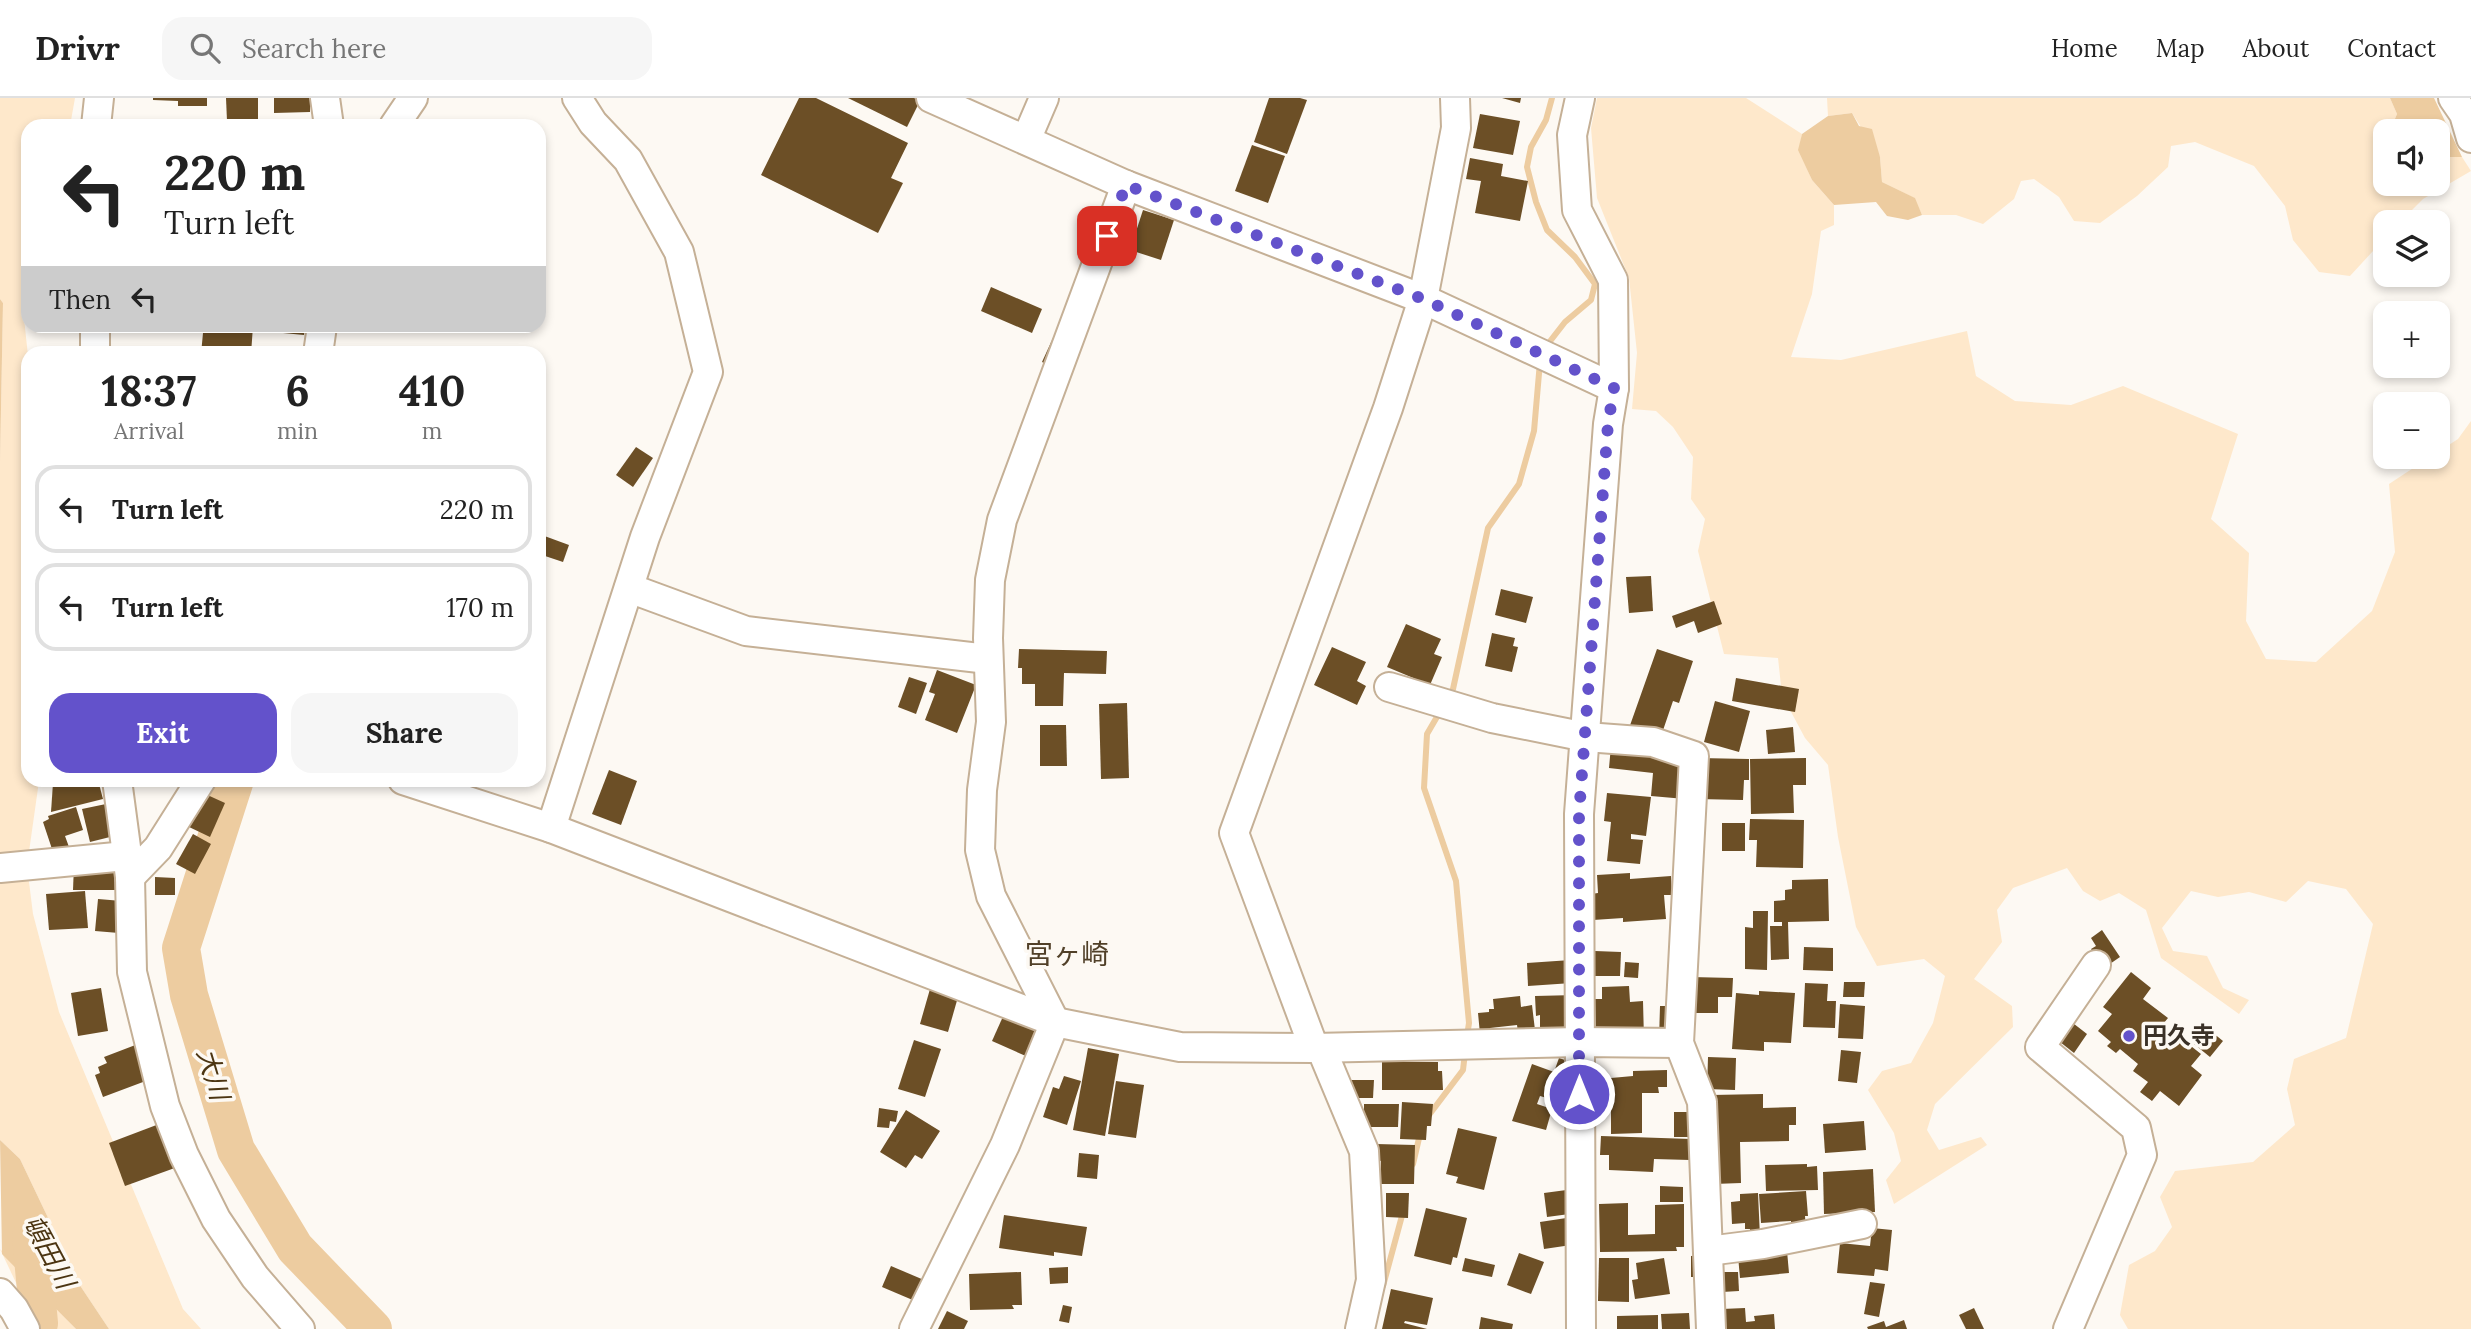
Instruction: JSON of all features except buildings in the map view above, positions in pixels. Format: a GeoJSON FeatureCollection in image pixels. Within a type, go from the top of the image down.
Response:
{"type":"FeatureCollection","features":[{"type":"Feature","properties":{"kind":"street"},"geometry":{"type":"LineString","coordinates":[[97,119],[99,98]]}},
{"type":"Feature","properties":{"kind":"street"},"geometry":{"type":"LineString","coordinates":[[325,98],[328,119]]}},
{"type":"Feature","properties":{"kind":"street"},"geometry":{"type":"LineString","coordinates":[[399,119],[413,98]]}},
{"type":"Feature","properties":{"kind":"street"},"geometry":{"type":"LineString","coordinates":[[551,828],[645,537],[708,372],[679,252],[628,160],[593,123],[577,98]]}},
{"type":"Feature","properties":{"kind":"street"},"geometry":{"type":"LineString","coordinates":[[931,98],[1126,185],[1423,299],[1614,388]]}},
{"type":"Feature","properties":{"kind":"street"},"geometry":{"type":"LineString","coordinates":[[1026,140],[1044,98]]}},
{"type":"Feature","properties":{"kind":"street"},"geometry":{"type":"LineString","coordinates":[[1360,1329],[1371,1280],[1364,1151],[1318,1048],[1234,833],[1383,421],[1423,299],[1456,128],[1455,98]]}},
{"type":"Feature","properties":{"kind":"street"},"geometry":{"type":"LineString","coordinates":[[1580,98],[1572,135],[1577,210],[1613,279],[1614,388],[1608,424],[1579,814],[1581,1329]]}},
{"type":"Feature","properties":{"kind":"street"},"geometry":{"type":"LineString","coordinates":[[2453,98],[2464,114],[2471,138]]}},
{"type":"Feature","properties":{"kind":"street"},"geometry":{"type":"LineString","coordinates":[[914,1329],[1005,1145],[1055,1022],[991,896],[980,850],[982,790],[991,722],[988,659],[990,580],[1002,520],[1126,185]]}},
{"type":"Feature","properties":{"kind":"street"},"geometry":{"type":"LineString","coordinates":[[629,588],[746,631],[988,659]]}},
{"type":"Feature","properties":{"kind":"street"},"geometry":{"type":"LineString","coordinates":[[1389,687],[1492,718],[1586,737],[1653,743],[1694,757],[1679,1044],[1702,1102],[1711,1329]]}},
{"type":"Feature","properties":{"kind":"street"},"geometry":{"type":"LineString","coordinates":[[118,787],[128,867],[132,972],[165,1106],[184,1156],[216,1219],[255,1277],[300,1329]]}},
{"type":"Feature","properties":{"kind":"street"},"geometry":{"type":"LineString","coordinates":[[14,867],[128,867],[158,848],[197,787]]}},
{"type":"Feature","properties":{"kind":"street"},"geometry":{"type":"LineString","coordinates":[[425,787],[551,828],[1055,1022],[1180,1047],[1318,1048],[1579,1042],[1679,1044]]}},
{"type":"Feature","properties":{"kind":"street"},"geometry":{"type":"LineString","coordinates":[[2068,1329],[2142,1155],[2136,1128],[2040,1047],[2096,965]]}},
{"type":"Feature","properties":{"kind":"street"},"geometry":{"type":"LineString","coordinates":[[1708,1251],[1763,1244],[1862,1224]]}},
{"type":"Feature","properties":{"kind":"street"},"geometry":{"type":"LineString","coordinates":[[0,1293],[25,1329]]}},
{"type":"Feature","properties":{"kind":"shaded area"},"geometry":{"type":"Polygon","coordinates":[[[0,98],[75,98],[71,119],[21,119],[21,333],[26,333],[27,346],[21,346],[21,787],[38,787],[27,866],[33,914],[59,1012],[183,1309],[201,1329],[109,1329],[81,1287],[20,1159],[0,1140],[0,462],[3,303],[0,299],[0,98]]]}},
{"type":"Feature","properties":{"kind":"shaded area"},"geometry":{"type":"Polygon","coordinates":[[[1597,98],[1746,98],[1802,134],[1799,150],[1812,180],[1834,205],[1834,225],[1821,231],[1812,294],[1791,357],[1841,360],[1967,331],[1976,376],[2015,401],[2071,405],[2123,386],[2238,434],[2211,519],[2249,553],[2246,621],[2266,659],[2316,662],[2372,611],[2395,552],[2389,484],[2412,469],[2450,469],[2450,444],[2458,439],[2471,421],[2471,1329],[2128,1329],[2120,1315],[2129,1265],[2155,1251],[2172,1227],[2160,1197],[2175,1171],[2253,1162],[2295,1125],[2287,1089],[2294,1059],[2346,1038],[2373,924],[2346,889],[2308,881],[2286,902],[2249,892],[2218,897],[2191,891],[2162,928],[2173,951],[2207,956],[2223,988],[2249,1000],[2239,1014],[2161,958],[2146,910],[2119,893],[2100,901],[2083,891],[2067,868],[2013,888],[1997,910],[2002,942],[1974,979],[2012,1006],[2013,1027],[1935,1104],[1927,1130],[1939,1150],[1981,1137],[1987,1145],[1894,1204],[1886,1180],[1901,1161],[1894,1133],[1868,1090],[1882,1071],[1911,1063],[1933,1023],[1945,976],[1924,959],[1877,966],[1856,927],[1838,837],[1828,765],[1805,738],[1782,695],[1778,658],[1724,654],[1698,551],[1705,519],[1691,499],[1693,457],[1673,427],[1656,411],[1632,409],[1637,353],[1629,278],[1597,198],[1591,128],[1597,98]]]}},
{"type":"Feature","properties":{"kind":"shaded area"},"geometry":{"type":"Polygon","coordinates":[[[1827,98],[2390,98],[2397,114],[2395,119],[2373,119],[2373,196],[2428,196],[2412,210],[2373,210],[2373,251],[2350,276],[2319,272],[2293,240],[2285,206],[2254,166],[2195,142],[2171,146],[2168,167],[2137,196],[2100,223],[2074,221],[2059,197],[2034,179],[2021,181],[2014,199],[1983,224],[1956,215],[1922,215],[1914,198],[1882,182],[1880,157],[1852,113],[1828,116],[1827,98]]]}},
{"type":"Feature","properties":{"kind":"shaded area"},"geometry":{"type":"Polygon","coordinates":[[[2450,157],[2462,157],[2471,171],[2450,183],[2450,157]]]}},
{"type":"Feature","properties":{"kind":"shaded area"},"geometry":{"type":"Polygon","coordinates":[[[0,1249],[76,1329],[38,1329],[0,1249]]]}},
{"type":"Feature","properties":{"kind":"water"},"geometry":{"type":"Polygon","coordinates":[[[2390,98],[2434,98],[2444,119],[2395,119],[2397,114],[2390,98]]]}},
{"type":"Feature","properties":{"kind":"water"},"geometry":{"type":"Polygon","coordinates":[[[1852,113],[1859,126],[1872,129],[1880,157],[1882,182],[1915,198],[1922,215],[1908,220],[1887,216],[1876,202],[1834,205],[1812,180],[1798,150],[1802,134],[1828,116],[1852,113]]]}},
{"type":"Feature","properties":{"kind":"water"},"geometry":{"type":"Polygon","coordinates":[[[2450,132],[2462,157],[2450,157],[2450,132]]]}},
{"type":"Feature","properties":{"kind":"water"},"geometry":{"type":"Polygon","coordinates":[[[0,299],[3,303],[0,462],[0,299]]]}},
{"type":"Feature","properties":{"kind":"water","name":"頓田川"},"geometry":{"type":"Polygon","coordinates":[[[0,1140],[20,1159],[81,1287],[109,1329],[76,1329],[2,1254],[0,1140]]]}},
{"type":"Feature","properties":{"kind":"waterway"},"geometry":{"type":"LineString","coordinates":[[1544,349],[1565,322],[1591,300],[1595,284],[1575,257],[1547,230],[1527,167],[1531,147],[1546,120],[1552,98]]}},
{"type":"Feature","properties":{"kind":"waterway"},"geometry":{"type":"LineString","coordinates":[[1448,698],[1453,689],[1488,528],[1519,484],[1534,431],[1540,362]]}},
{"type":"Feature","properties":{"kind":"waterway"},"geometry":{"type":"LineString","coordinates":[[1441,710],[1427,734],[1424,788],[1456,881],[1469,1023],[1467,1036]]}},
{"type":"Feature","properties":{"kind":"waterway","name":"大川"},"geometry":{"type":"LineString","coordinates":[[233,787],[181,948],[189,995],[236,1150],[295,1248],[373,1329]]}},
{"type":"Feature","properties":{"kind":"waterway"},"geometry":{"type":"LineString","coordinates":[[1429,1115],[1463,1070],[1465,1053]]}},
{"type":"Feature","properties":{"kind":"waterway"},"geometry":{"type":"LineString","coordinates":[[1413,1164],[1420,1134]]}},
{"type":"Feature","properties":{"kind":"waterway"},"geometry":{"type":"LineString","coordinates":[[1383,1286],[1403,1212]]}},
{"type":"Feature","properties":{"kind":"waterway","name":"頓田川"},"geometry":{"type":"LineString","coordinates":[[31,1236],[39,1323],[32,1329]]}},
{"type":"Feature","properties":{"kind":"place","name":"円久寺"},"geometry":{"type":"Point","coordinates":[2129,1036]}},
{"type":"Feature","properties":{"kind":"district","name":"宮ヶ崎"},"geometry":{"type":"Point","coordinates":[1067,954]}},
{"type":"Feature","properties":{"kind":"route"},"geometry":{"type":"LineString","coordinates":[[1107,236],[1126,185],[1423,299],[1614,388],[1608,424],[1579,814],[1579,1094]]}}]}
